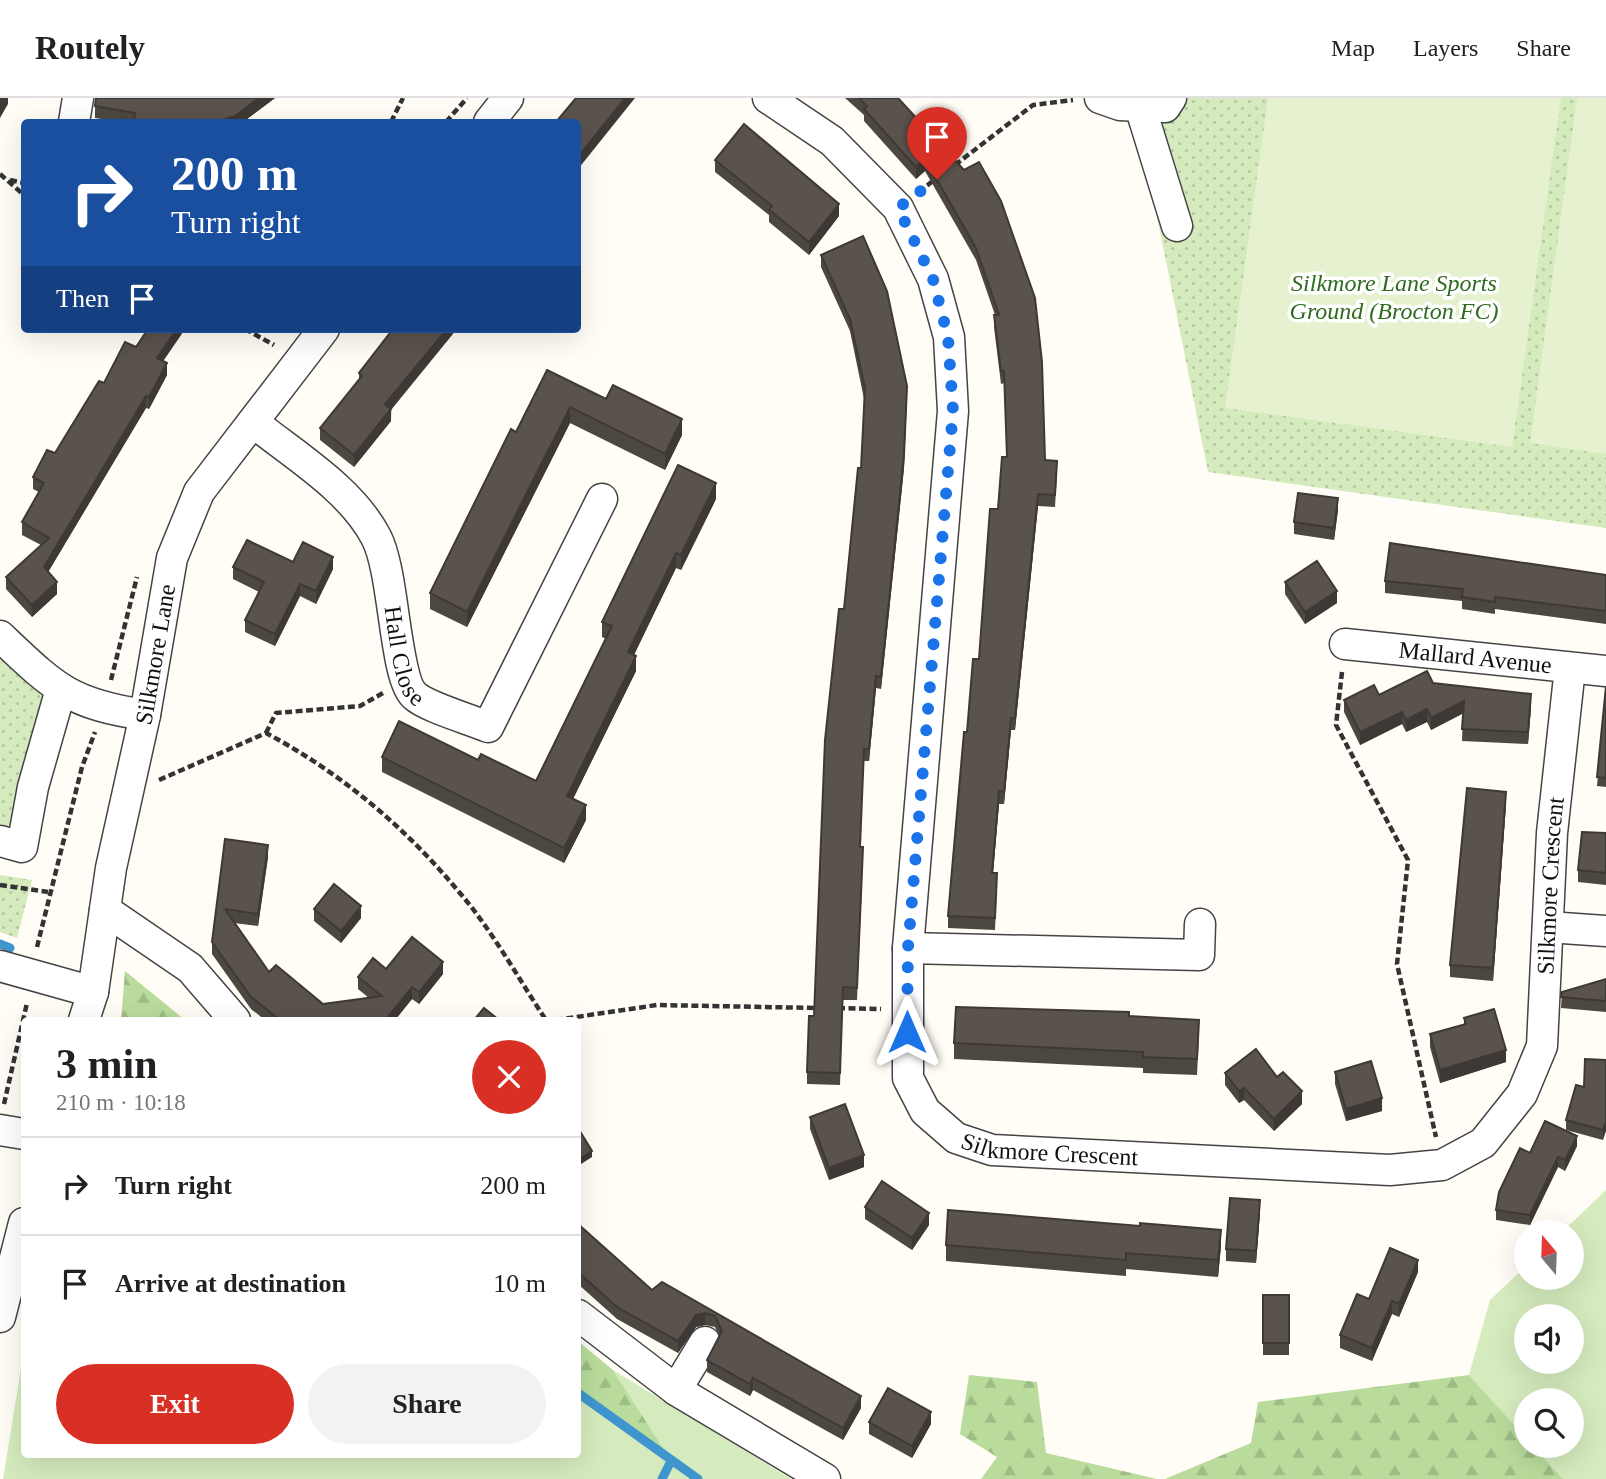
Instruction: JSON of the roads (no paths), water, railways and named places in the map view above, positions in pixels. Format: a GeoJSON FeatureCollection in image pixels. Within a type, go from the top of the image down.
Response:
{"type":"FeatureCollection","features":[{"type":"Feature","properties":{"kind":"street"},"geometry":{"type":"LineString","coordinates":[[74,119],[78,98]]}},
{"type":"Feature","properties":{"kind":"street"},"geometry":{"type":"LineString","coordinates":[[492,119],[509,98]]}},
{"type":"Feature","properties":{"kind":"street","name":"Silkmore Crescent"},"geometry":{"type":"LineString","coordinates":[[768,98],[832,141],[898,208],[936,290],[948,337],[953,411],[908,948],[907,1009],[908,1078],[925,1111],[957,1138],[992,1150],[1390,1170],[1442,1165],[1483,1143],[1521,1094],[1542,1046],[1552,833],[1570,667]]}},
{"type":"Feature","properties":{"kind":"street"},"geometry":{"type":"LineString","coordinates":[[1090,99],[1120,105],[1166,107],[1171,98]]}},
{"type":"Feature","properties":{"kind":"street"},"geometry":{"type":"LineString","coordinates":[[1140,106],[1177,226]]}},
{"type":"Feature","properties":{"kind":"street","name":"Silkmore Lane"},"geometry":{"type":"LineString","coordinates":[[88,1006],[145,715],[172,558],[199,492],[321,333]]}},
{"type":"Feature","properties":{"kind":"street","name":"Hall Close"},"geometry":{"type":"LineString","coordinates":[[253,422],[358,508],[378,540],[391,583],[404,681],[415,696],[488,727],[602,499]]}},
{"type":"Feature","properties":{"kind":"street","name":"Mallard Avenue"},"geometry":{"type":"LineString","coordinates":[[1345,644],[1606,671]]}},
{"type":"Feature","properties":{"kind":"street"},"geometry":{"type":"LineString","coordinates":[[3,646],[61,690],[104,709],[145,715]]}},
{"type":"Feature","properties":{"kind":"street"},"geometry":{"type":"LineString","coordinates":[[0,841],[22,847],[33,787],[61,690]]}},
{"type":"Feature","properties":{"kind":"street"},"geometry":{"type":"LineString","coordinates":[[105,910],[190,968],[232,1017]]}},
{"type":"Feature","properties":{"kind":"street"},"geometry":{"type":"LineString","coordinates":[[908,948],[1199,955],[1200,924]]}},
{"type":"Feature","properties":{"kind":"street"},"geometry":{"type":"LineString","coordinates":[[1548,927],[1606,931]]}},
{"type":"Feature","properties":{"kind":"street"},"geometry":{"type":"LineString","coordinates":[[0,966],[88,1006]]}},
{"type":"Feature","properties":{"kind":"street"},"geometry":{"type":"LineString","coordinates":[[2,1118],[21,1132]]}},
{"type":"Feature","properties":{"kind":"street"},"geometry":{"type":"LineString","coordinates":[[0,1317],[21,1235]]}},
{"type":"Feature","properties":{"kind":"street"},"geometry":{"type":"LineString","coordinates":[[581,1317],[676,1390],[825,1479]]}},
{"type":"Feature","properties":{"kind":"street"},"geometry":{"type":"LineString","coordinates":[[676,1390],[705,1342]]}},
{"type":"Feature","properties":{"kind":"waterway"},"geometry":{"type":"LineString","coordinates":[[0,944],[10,948]]}},
{"type":"Feature","properties":{"kind":"waterway"},"geometry":{"type":"LineString","coordinates":[[581,1395],[698,1479]]}},
{"type":"Feature","properties":{"kind":"waterway"},"geometry":{"type":"LineString","coordinates":[[662,1479],[671,1461]]}},
{"type":"Feature","properties":{"kind":"park label","name":"Silkmore Lane Sports Ground (Brocton FC)"},"geometry":{"type":"Point","coordinates":[1394,297]}}]}
